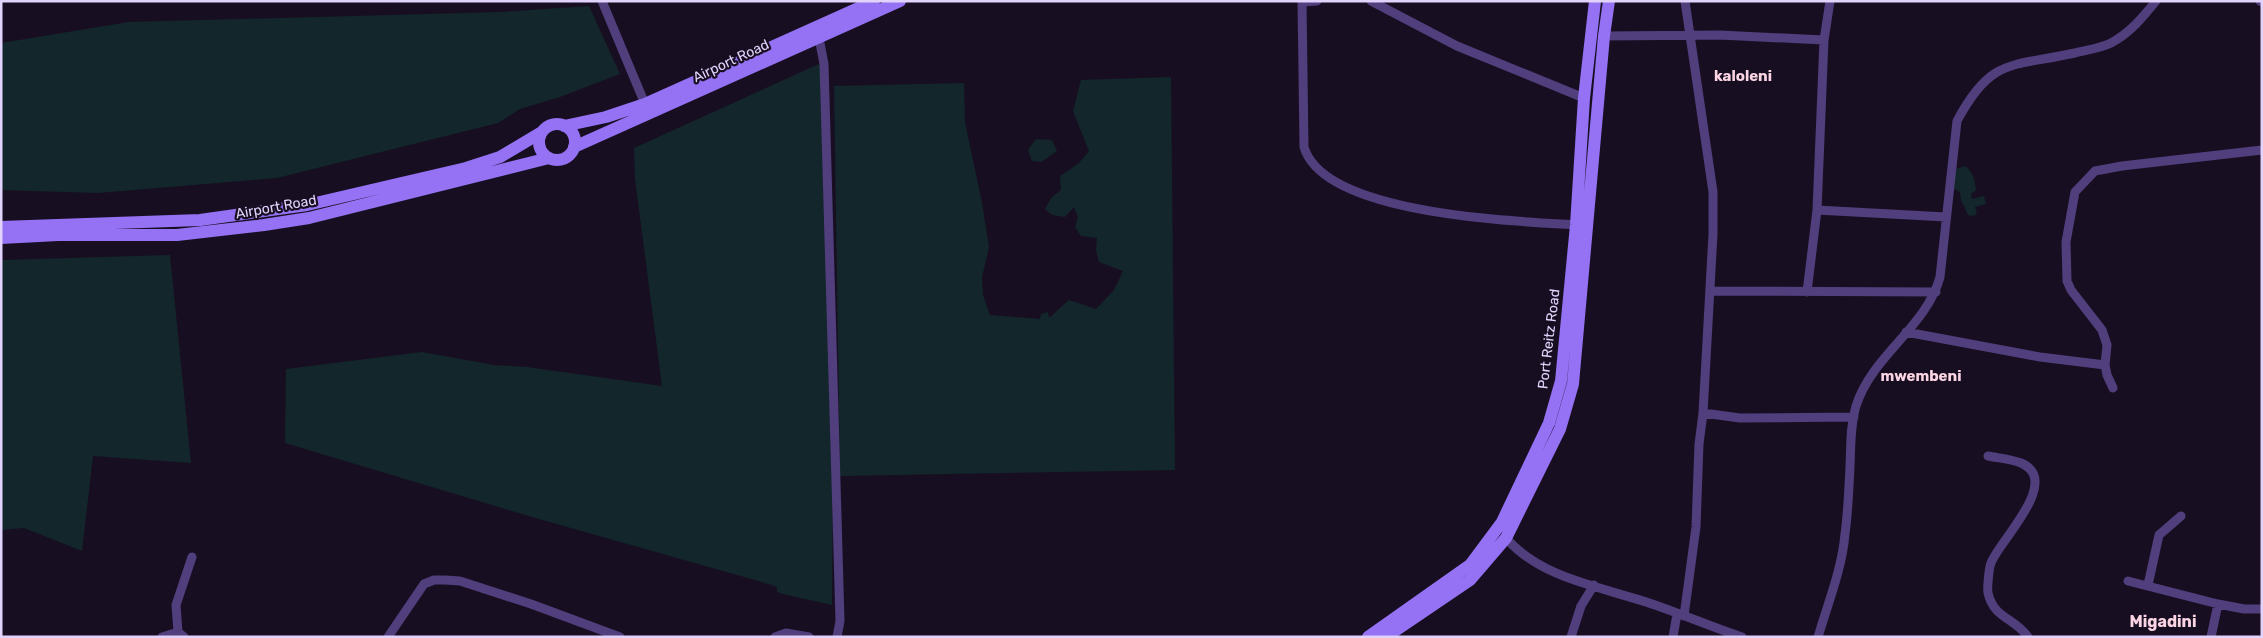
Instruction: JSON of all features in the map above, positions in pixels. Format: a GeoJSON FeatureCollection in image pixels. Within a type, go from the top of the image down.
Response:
{"type":"FeatureCollection","features":[{"type":"Feature","properties":{"kind":"main road","name":"Airport Road"},"geometry":{"type":"LineString","coordinates":[[564,126],[606,117],[644,104],[874,1]]}},
{"type":"Feature","properties":{"kind":"main road","name":"Airport Road"},"geometry":{"type":"LineString","coordinates":[[574,147],[898,2],[913,1]]}},
{"type":"Feature","properties":{"kind":"main road","name":"Port Reitz Road"},"geometry":{"type":"LineString","coordinates":[[1368,637],[1470,566],[1502,522],[1549,423],[1561,381],[1576,225],[1584,98],[1595,1]]}},
{"type":"Feature","properties":{"kind":"main road"},"geometry":{"type":"LineString","coordinates":[[1386,637],[1470,580],[1506,538],[1560,429],[1573,384],[1604,36],[1609,1]]}},
{"type":"Feature","properties":{"kind":"main road"},"geometry":{"type":"LineString","coordinates":[[554,124],[564,126],[572,133],[574,147],[564,158],[549,158],[540,147],[542,132],[554,124]]}},
{"type":"Feature","properties":{"kind":"main road","name":"Airport Road"},"geometry":{"type":"LineString","coordinates":[[1,227],[200,220],[307,205],[466,168],[500,157],[542,132]]}},
{"type":"Feature","properties":{"kind":"main road","name":"Airport Road"},"geometry":{"type":"LineString","coordinates":[[1,238],[58,235],[177,235],[264,225],[309,218],[549,158]]}},
{"type":"Feature","properties":{"kind":"street"},"geometry":{"type":"LineString","coordinates":[[602,1],[644,104]]}},
{"type":"Feature","properties":{"kind":"street"},"geometry":{"type":"LineString","coordinates":[[1317,1],[1302,2],[1304,147],[1307,157],[1314,168],[1340,185],[1375,200],[1447,213],[1521,222],[1576,225]]}},
{"type":"Feature","properties":{"kind":"street"},"geometry":{"type":"LineString","coordinates":[[1371,1],[1457,46],[1584,98]]}},
{"type":"Feature","properties":{"kind":"street"},"geometry":{"type":"LineString","coordinates":[[1673,637],[1681,615],[1696,527],[1699,444],[1703,413],[1710,291],[1713,192],[1685,1]]}},
{"type":"Feature","properties":{"kind":"street"},"geometry":{"type":"LineString","coordinates":[[1807,292],[1817,210],[1824,40],[1830,1]]}},
{"type":"Feature","properties":{"kind":"street"},"geometry":{"type":"LineString","coordinates":[[1818,637],[1841,560],[1845,537],[1851,432],[1854,417],[1865,386],[1878,364],[1924,311],[1936,292],[1942,262],[1957,121],[1968,102],[1987,78],[2017,63],[2071,54],[2110,43],[2129,30],[2156,1]]}},
{"type":"Feature","properties":{"kind":"street"},"geometry":{"type":"LineString","coordinates":[[1604,36],[1690,35],[1824,40]]}},
{"type":"Feature","properties":{"kind":"street"},"geometry":{"type":"LineString","coordinates":[[819,38],[824,64],[840,621],[837,637]]}},
{"type":"Feature","properties":{"kind":"street"},"geometry":{"type":"LineString","coordinates":[[2113,388],[2105,365],[2108,352],[2102,330],[2071,290],[2066,276],[2066,242],[2076,192],[2095,171],[2122,166],[2262,150]]}},
{"type":"Feature","properties":{"kind":"street"},"geometry":{"type":"LineString","coordinates":[[1817,210],[1946,217]]}},
{"type":"Feature","properties":{"kind":"street"},"geometry":{"type":"LineString","coordinates":[[1710,291],[1936,292]]}},
{"type":"Feature","properties":{"kind":"street"},"geometry":{"type":"LineString","coordinates":[[1906,332],[2040,356],[2105,365]]}},
{"type":"Feature","properties":{"kind":"street"},"geometry":{"type":"LineString","coordinates":[[1703,413],[1740,418],[1854,417]]}},
{"type":"Feature","properties":{"kind":"street"},"geometry":{"type":"LineString","coordinates":[[1988,456],[2022,464],[2030,470],[2035,482],[2033,494],[2024,514],[1990,565],[1987,590],[1993,608],[2028,637]]}},
{"type":"Feature","properties":{"kind":"street"},"geometry":{"type":"LineString","coordinates":[[2148,585],[2159,535],[2181,516]]}},
{"type":"Feature","properties":{"kind":"street"},"geometry":{"type":"LineString","coordinates":[[1506,538],[1532,562],[1549,571],[1681,615],[1736,636]]}},
{"type":"Feature","properties":{"kind":"street"},"geometry":{"type":"LineString","coordinates":[[162,637],[181,634],[176,605],[192,557]]}},
{"type":"Feature","properties":{"kind":"street"},"geometry":{"type":"LineString","coordinates":[[388,637],[424,584],[434,580],[460,581],[620,637]]}},
{"type":"Feature","properties":{"kind":"street"},"geometry":{"type":"LineString","coordinates":[[2128,580],[2218,604],[2244,609],[2262,609]]}},
{"type":"Feature","properties":{"kind":"street"},"geometry":{"type":"LineString","coordinates":[[1571,637],[1581,606],[1594,585]]}},
{"type":"Feature","properties":{"kind":"street"},"geometry":{"type":"LineString","coordinates":[[2211,637],[2218,604]]}},
{"type":"Feature","properties":{"kind":"street"},"geometry":{"type":"LineString","coordinates":[[775,637],[786,633],[809,637]]}},
{"type":"Feature","properties":{"kind":"green space"},"geometry":{"type":"Polygon","coordinates":[[[589,6],[620,74],[560,97],[520,109],[498,123],[277,178],[98,193],[1,190],[1,43],[129,22],[501,12],[589,6]]]}},
{"type":"Feature","properties":{"kind":"green space"},"geometry":{"type":"Polygon","coordinates":[[[821,63],[833,448],[832,605],[783,594],[777,592],[777,587],[762,582],[532,517],[285,443],[286,369],[422,352],[494,365],[527,367],[662,386],[635,179],[634,148],[821,63]]]}},
{"type":"Feature","properties":{"kind":"green space"},"geometry":{"type":"Polygon","coordinates":[[[1171,77],[1175,470],[840,476],[834,86],[964,83],[965,122],[989,247],[982,277],[983,295],[990,315],[1040,319],[1041,314],[1048,312],[1049,318],[1069,300],[1096,309],[1114,290],[1123,271],[1099,262],[1096,250],[1097,238],[1081,236],[1075,227],[1078,217],[1074,207],[1065,217],[1052,215],[1045,209],[1051,198],[1061,190],[1060,176],[1079,163],[1089,151],[1073,111],[1081,80],[1171,77]]]}},
{"type":"Feature","properties":{"kind":"green space"},"geometry":{"type":"Polygon","coordinates":[[[1036,139],[1052,140],[1057,151],[1041,162],[1032,161],[1028,150],[1036,139]]]}},
{"type":"Feature","properties":{"kind":"green space"},"geometry":{"type":"Polygon","coordinates":[[[1965,166],[1972,174],[1975,183],[1976,190],[1971,194],[1972,199],[1984,196],[1986,204],[1975,207],[1977,214],[1973,216],[1968,215],[1961,200],[1960,192],[1952,188],[1955,169],[1965,166]]]}},
{"type":"Feature","properties":{"kind":"green space"},"geometry":{"type":"Polygon","coordinates":[[[170,255],[191,463],[93,456],[82,551],[24,528],[1,530],[1,260],[170,255]]]}},
{"type":"Feature","properties":{"kind":"district","name":"kaloleni"},"geometry":{"type":"Point","coordinates":[1743,76]}},
{"type":"Feature","properties":{"kind":"district","name":"mwembeni"},"geometry":{"type":"Point","coordinates":[1921,376]}},
{"type":"Feature","properties":{"kind":"district","name":"Migadini"},"geometry":{"type":"Point","coordinates":[2163,621]}}]}
